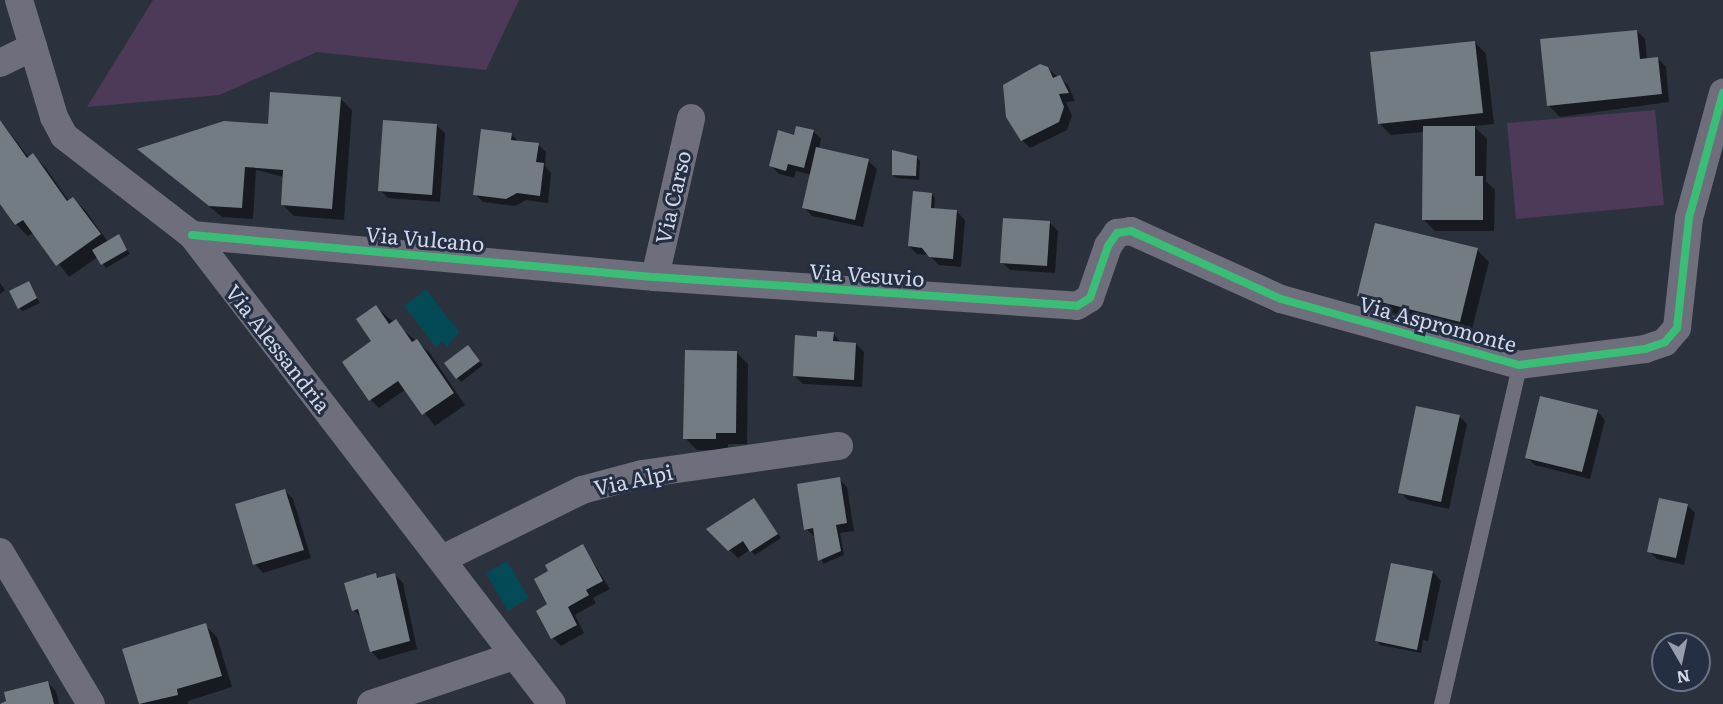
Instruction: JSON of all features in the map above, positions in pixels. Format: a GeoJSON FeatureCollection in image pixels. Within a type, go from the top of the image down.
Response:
{"type":"FeatureCollection","features":[{"type":"Feature","properties":{"kind":"street","name":"Via Alessandria"},"geometry":{"type":"LineString","coordinates":[[19,0],[54,117],[64,136],[192,235],[552,704]]}},
{"type":"Feature","properties":{"kind":"street"},"geometry":{"type":"LineString","coordinates":[[0,63],[33,47]]}},
{"type":"Feature","properties":{"kind":"street","name":"Via Aspromonte"},"geometry":{"type":"LineString","coordinates":[[1077,306],[1090,298],[1108,246],[1117,233],[1131,231],[1281,299],[1519,365],[1644,349],[1665,342],[1677,328],[1689,218],[1723,93]]}},
{"type":"Feature","properties":{"kind":"street","name":"Via Carso"},"geometry":{"type":"LineString","coordinates":[[655,277],[691,118]]}},
{"type":"Feature","properties":{"kind":"street","name":"Via Vulcano"},"geometry":{"type":"LineString","coordinates":[[192,235],[655,277]]}},
{"type":"Feature","properties":{"kind":"street","name":"Via Vesuvio"},"geometry":{"type":"LineString","coordinates":[[655,277],[1077,306]]}},
{"type":"Feature","properties":{"kind":"street","name":"Via Alpi"},"geometry":{"type":"LineString","coordinates":[[442,559],[582,490],[642,474],[839,446]]}},
{"type":"Feature","properties":{"kind":"street"},"geometry":{"type":"LineString","coordinates":[[0,552],[91,704]]}},
{"type":"Feature","properties":{"kind":"street"},"geometry":{"type":"LineString","coordinates":[[370,704],[514,656]]}},
{"type":"Feature","properties":{"kind":"lane"},"geometry":{"type":"LineString","coordinates":[[1441,704],[1519,365]]}},
{"type":"Feature","properties":{"kind":"shaded area"},"geometry":{"type":"Polygon","coordinates":[[[153,0],[519,0],[486,70],[317,52],[219,95],[87,107],[153,0]]]}},
{"type":"Feature","properties":{"kind":"shaded area"},"geometry":{"type":"Polygon","coordinates":[[[1655,110],[1664,205],[1516,219],[1507,123],[1655,110]]]}},
{"type":"Feature","properties":{"kind":"water"},"geometry":{"type":"Polygon","coordinates":[[[426,289],[459,332],[447,347],[443,342],[436,347],[404,306],[426,289]]]}},
{"type":"Feature","properties":{"kind":"water"},"geometry":{"type":"Polygon","coordinates":[[[507,561],[529,598],[508,611],[486,573],[507,561]]]}},
{"type":"Feature","properties":{"kind":"building"},"geometry":{"type":"Polygon","coordinates":[[[1637,30],[1640,59],[1658,57],[1662,94],[1547,106],[1540,39],[1637,30]]]}},
{"type":"Feature","properties":{"kind":"building"},"geometry":{"type":"Polygon","coordinates":[[[1475,41],[1483,113],[1378,124],[1370,52],[1475,41]]]}},
{"type":"Feature","properties":{"kind":"building"},"geometry":{"type":"Polygon","coordinates":[[[1040,64],[1048,67],[1053,78],[1060,75],[1069,93],[1059,94],[1064,107],[1059,122],[1021,141],[1006,117],[1003,85],[1040,64]]]}},
{"type":"Feature","properties":{"kind":"building"},"geometry":{"type":"Polygon","coordinates":[[[270,92],[341,97],[332,209],[281,205],[283,170],[245,167],[242,208],[209,206],[137,149],[224,121],[268,124],[270,92]]]}},
{"type":"Feature","properties":{"kind":"building"},"geometry":{"type":"Polygon","coordinates":[[[0,120],[27,158],[33,153],[67,201],[73,197],[101,234],[56,266],[23,220],[15,225],[0,204],[0,120]]]}},
{"type":"Feature","properties":{"kind":"building"},"geometry":{"type":"Polygon","coordinates":[[[383,120],[437,124],[432,195],[378,191],[383,120]]]}},
{"type":"Feature","properties":{"kind":"building"},"geometry":{"type":"Polygon","coordinates":[[[796,126],[814,130],[804,168],[788,164],[786,171],[769,166],[778,130],[794,135],[796,126]]]}},
{"type":"Feature","properties":{"kind":"building"},"geometry":{"type":"Polygon","coordinates":[[[1423,126],[1475,126],[1475,176],[1483,176],[1483,220],[1422,220],[1423,126]]]}},
{"type":"Feature","properties":{"kind":"building"},"geometry":{"type":"Polygon","coordinates":[[[481,129],[512,133],[511,140],[539,143],[536,162],[544,163],[540,196],[517,193],[506,199],[473,195],[481,129]]]}},
{"type":"Feature","properties":{"kind":"building"},"geometry":{"type":"Polygon","coordinates":[[[816,147],[869,159],[855,220],[802,208],[816,147]]]}},
{"type":"Feature","properties":{"kind":"building"},"geometry":{"type":"Polygon","coordinates":[[[892,150],[917,156],[916,176],[892,175],[892,150]]]}},
{"type":"Feature","properties":{"kind":"building"},"geometry":{"type":"Polygon","coordinates":[[[913,191],[932,193],[931,208],[957,210],[953,259],[929,257],[922,248],[908,246],[913,191]]]}},
{"type":"Feature","properties":{"kind":"building"},"geometry":{"type":"Polygon","coordinates":[[[1003,218],[1050,221],[1047,266],[1000,263],[1003,218]]]}},
{"type":"Feature","properties":{"kind":"building"},"geometry":{"type":"Polygon","coordinates":[[[1375,223],[1478,248],[1460,322],[1357,296],[1375,223]]]}},
{"type":"Feature","properties":{"kind":"building"},"geometry":{"type":"Polygon","coordinates":[[[119,234],[127,250],[101,265],[92,250],[119,234]]]}},
{"type":"Feature","properties":{"kind":"building"},"geometry":{"type":"Polygon","coordinates":[[[29,281],[37,298],[18,309],[9,291],[29,281]]]}},
{"type":"Feature","properties":{"kind":"building"},"geometry":{"type":"Polygon","coordinates":[[[376,305],[389,324],[396,319],[412,342],[417,339],[454,393],[422,415],[398,381],[369,401],[342,362],[371,341],[356,319],[376,305]]]}},
{"type":"Feature","properties":{"kind":"building"},"geometry":{"type":"Polygon","coordinates":[[[817,331],[834,332],[833,341],[856,343],[854,380],[793,376],[795,335],[817,337],[817,331]]]}},
{"type":"Feature","properties":{"kind":"building"},"geometry":{"type":"Polygon","coordinates":[[[468,345],[480,361],[456,379],[444,363],[468,345]]]}},
{"type":"Feature","properties":{"kind":"building"},"geometry":{"type":"Polygon","coordinates":[[[685,350],[737,351],[736,433],[716,433],[716,439],[683,439],[685,350]]]}},
{"type":"Feature","properties":{"kind":"building"},"geometry":{"type":"Polygon","coordinates":[[[1540,396],[1598,410],[1582,472],[1525,458],[1540,396]]]}},
{"type":"Feature","properties":{"kind":"building"},"geometry":{"type":"Polygon","coordinates":[[[1416,406],[1460,415],[1441,502],[1398,493],[1416,406]]]}},
{"type":"Feature","properties":{"kind":"building"},"geometry":{"type":"Polygon","coordinates":[[[840,477],[847,523],[836,525],[841,551],[818,561],[813,528],[804,530],[797,484],[840,477]]]}},
{"type":"Feature","properties":{"kind":"building"},"geometry":{"type":"Polygon","coordinates":[[[285,489],[304,550],[253,565],[235,504],[285,489]]]}},
{"type":"Feature","properties":{"kind":"building"},"geometry":{"type":"Polygon","coordinates":[[[754,498],[778,534],[750,552],[743,541],[728,551],[706,529],[754,498]]]}},
{"type":"Feature","properties":{"kind":"building"},"geometry":{"type":"Polygon","coordinates":[[[1659,498],[1688,504],[1676,558],[1647,552],[1659,498]]]}},
{"type":"Feature","properties":{"kind":"building"},"geometry":{"type":"Polygon","coordinates":[[[583,544],[603,581],[586,590],[589,595],[568,607],[577,625],[551,639],[536,611],[547,604],[534,579],[548,571],[545,565],[583,544]]]}},
{"type":"Feature","properties":{"kind":"building"},"geometry":{"type":"Polygon","coordinates":[[[1391,563],[1433,571],[1417,650],[1375,641],[1391,563]]]}},
{"type":"Feature","properties":{"kind":"building"},"geometry":{"type":"Polygon","coordinates":[[[376,573],[377,578],[395,573],[410,641],[370,652],[358,609],[352,611],[344,583],[376,573]]]}},
{"type":"Feature","properties":{"kind":"building"},"geometry":{"type":"Polygon","coordinates":[[[206,623],[222,676],[177,689],[178,695],[139,704],[122,649],[206,623]]]}},
{"type":"Feature","properties":{"kind":"building"},"geometry":{"type":"Polygon","coordinates":[[[48,681],[54,704],[0,704],[6,701],[4,692],[48,681]]]}},
{"type":"Feature","properties":{"kind":"cycle path"},"geometry":{"type":"LineString","coordinates":[[192,235],[655,277],[1077,306],[1090,298],[1108,246],[1117,233],[1131,231],[1281,299],[1519,365],[1645,349],[1665,342],[1677,328],[1689,218],[1723,93]]}}]}
